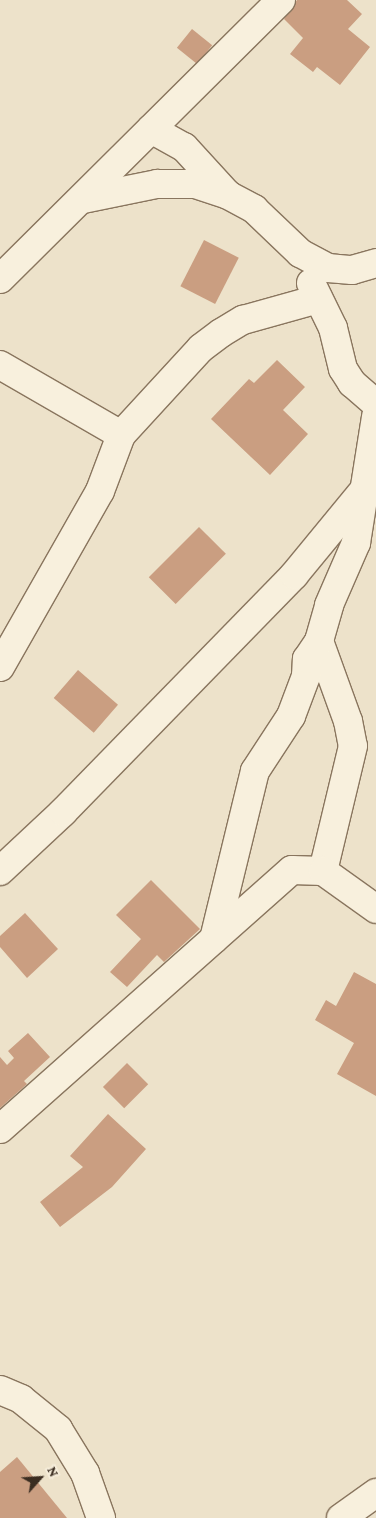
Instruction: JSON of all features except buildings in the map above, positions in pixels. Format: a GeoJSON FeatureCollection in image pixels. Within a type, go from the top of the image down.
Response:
{"type":"FeatureCollection","features":[{"type":"Feature","properties":{"kind":"street"},"geometry":{"type":"LineString","coordinates":[[0,279],[83,199],[281,0]]}},
{"type":"Feature","properties":{"kind":"street"},"geometry":{"type":"LineString","coordinates":[[151,129],[184,147],[228,195]]}},
{"type":"Feature","properties":{"kind":"street"},"geometry":{"type":"LineString","coordinates":[[83,199],[157,184],[195,184],[228,195],[254,209],[300,254],[328,268],[352,270],[376,263]]}},
{"type":"Feature","properties":{"kind":"street"},"geometry":{"type":"LineString","coordinates":[[300,254],[318,299],[334,328],[343,369],[352,383],[376,404]]}},
{"type":"Feature","properties":{"kind":"street"},"geometry":{"type":"LineString","coordinates":[[0,667],[100,491],[121,435],[201,348],[221,333],[243,320],[318,299]]}},
{"type":"Feature","properties":{"kind":"street"},"geometry":{"type":"LineString","coordinates":[[0,365],[121,435]]}},
{"type":"Feature","properties":{"kind":"street"},"geometry":{"type":"LineString","coordinates":[[214,939],[255,771],[291,716],[306,676],[307,659],[318,640],[329,605],[356,544],[367,487],[376,418]]}},
{"type":"Feature","properties":{"kind":"street"},"geometry":{"type":"LineString","coordinates":[[0,871],[63,812],[294,575],[367,487]]}},
{"type":"Feature","properties":{"kind":"street"},"geometry":{"type":"LineString","coordinates":[[318,640],[348,721],[353,746],[324,871]]}},
{"type":"Feature","properties":{"kind":"street"},"geometry":{"type":"LineString","coordinates":[[0,1129],[292,870],[324,871],[376,909]]}},
{"type":"Feature","properties":{"kind":"street"},"geometry":{"type":"LineString","coordinates":[[0,1390],[20,1400],[58,1430],[85,1473],[101,1518]]}},
{"type":"Feature","properties":{"kind":"street"},"geometry":{"type":"LineString","coordinates":[[341,1518],[376,1493]]}}]}
